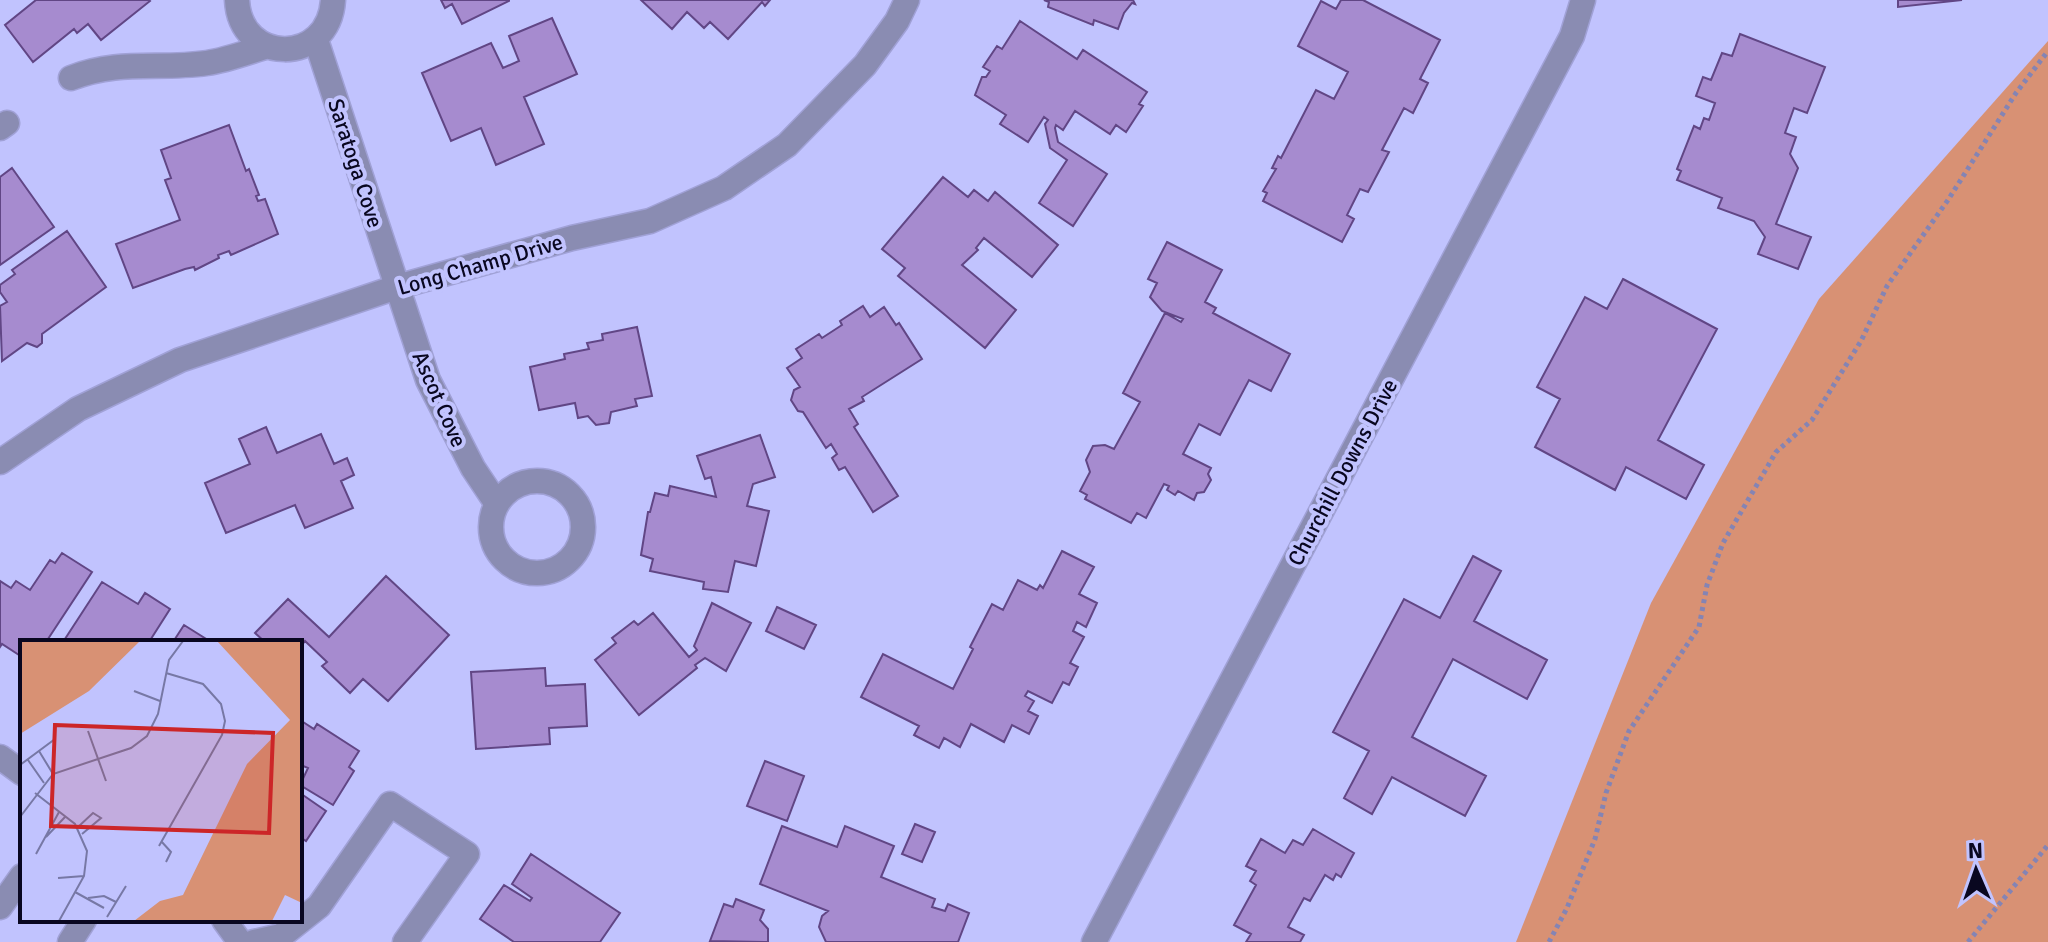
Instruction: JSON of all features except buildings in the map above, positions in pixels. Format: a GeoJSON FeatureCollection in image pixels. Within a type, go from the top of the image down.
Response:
{"type":"FeatureCollection","features":[{"type":"Feature","properties":{"kind":"street"},"geometry":{"type":"LineString","coordinates":[[237,0],[244,27],[254,39],[284,50],[301,48],[316,40],[333,14],[333,0]]}},
{"type":"Feature","properties":{"kind":"street","name":"Long Champ Drive"},"geometry":{"type":"LineString","coordinates":[[1,457],[78,409],[180,360],[397,287],[572,238],[650,221],[724,188],[787,145],[865,65],[897,21],[907,0]]}},
{"type":"Feature","properties":{"kind":"street","name":"Churchill Downs Drive"},"geometry":{"type":"LineString","coordinates":[[1094,942],[1572,36],[1583,0]]}},
{"type":"Feature","properties":{"kind":"street","name":"Saratoga Cove"},"geometry":{"type":"LineString","coordinates":[[316,40],[397,287]]}},
{"type":"Feature","properties":{"kind":"street"},"geometry":{"type":"LineString","coordinates":[[71,78],[113,66],[208,63],[268,46]]}},
{"type":"Feature","properties":{"kind":"street","name":"Ascot Cove"},"geometry":{"type":"LineString","coordinates":[[397,287],[428,380],[444,417],[497,504]]}},
{"type":"Feature","properties":{"kind":"street"},"geometry":{"type":"LineString","coordinates":[[0,757],[20,772]]}},
{"type":"Feature","properties":{"kind":"street"},"geometry":{"type":"LineString","coordinates":[[302,919],[319,906],[390,804],[467,854],[405,942]]}},
{"type":"Feature","properties":{"kind":"street"},"geometry":{"type":"LineString","coordinates":[[0,907],[20,879]]}},
{"type":"Feature","properties":{"kind":"street"},"geometry":{"type":"LineString","coordinates":[[70,942],[83,922]]}},
{"type":"Feature","properties":{"kind":"street"},"geometry":{"type":"LineString","coordinates":[[225,922],[240,942]]}},
{"type":"Feature","properties":{"kind":"street"},"geometry":{"type":"LineString","coordinates":[[254,942],[281,936],[299,922]]}},
{"type":"Feature","properties":{"kind":"path"},"geometry":{"type":"LineString","coordinates":[[1549,942],[1567,908],[1595,839],[1606,793],[1629,731],[1699,627],[1707,585],[1735,520],[1776,452],[1812,420],[1861,341],[1887,286],[2048,51]]}},
{"type":"Feature","properties":{"kind":"path"},"geometry":{"type":"LineString","coordinates":[[1968,942],[2048,845]]}},
{"type":"Feature","properties":{"kind":"shaded area"},"geometry":{"type":"Polygon","coordinates":[[[2048,41],[2048,942],[1516,942],[1651,603],[1819,299],[2048,41]]]}}]}
